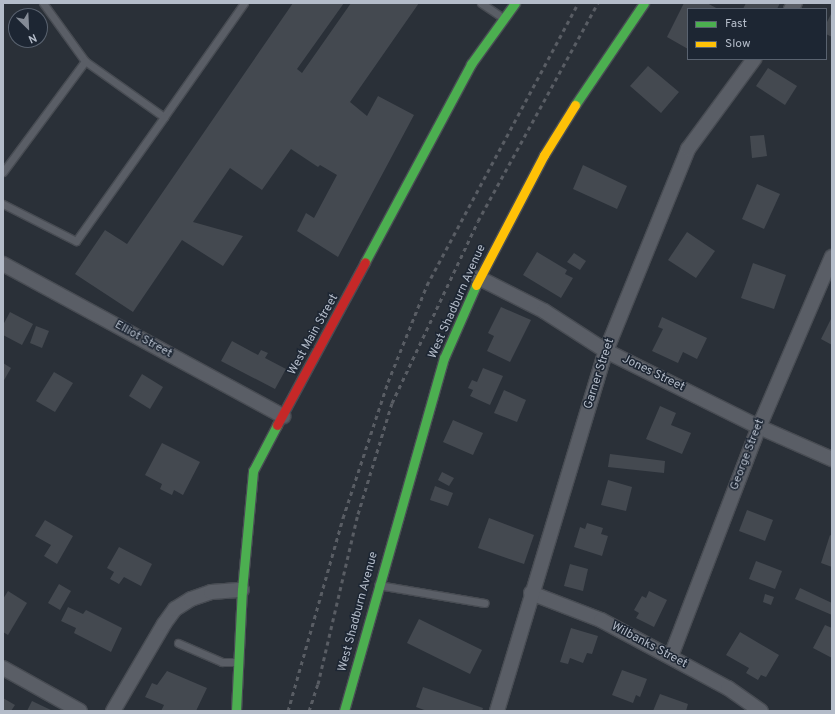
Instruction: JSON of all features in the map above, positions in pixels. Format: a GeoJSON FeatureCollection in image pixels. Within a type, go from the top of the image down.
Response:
{"type":"FeatureCollection","features":[{"type":"Feature","properties":{"kind":"street","name":"West Main Street"},"geometry":{"type":"LineString","coordinates":[[236,711],[242,590],[253,471],[471,64],[515,3]]}},
{"type":"Feature","properties":{"kind":"street","name":"West Shadburn Avenue"},"geometry":{"type":"LineString","coordinates":[[344,711],[378,585],[444,358],[479,278],[544,155],[600,66],[644,3]]}},
{"type":"Feature","properties":{"kind":"street","name":"Garner Street"},"geometry":{"type":"LineString","coordinates":[[497,711],[531,593],[606,351],[688,149],[753,60]]}},
{"type":"Feature","properties":{"kind":"street","name":"George Street"},"geometry":{"type":"LineString","coordinates":[[671,656],[759,427],[832,257]]}},
{"type":"Feature","properties":{"kind":"street","name":"Elliot Street"},"geometry":{"type":"LineString","coordinates":[[3,264],[283,416]]}},
{"type":"Feature","properties":{"kind":"street","name":"Jones Street"},"geometry":{"type":"LineString","coordinates":[[479,278],[544,311],[606,351],[759,427],[832,459]]}},
{"type":"Feature","properties":{"kind":"street"},"geometry":{"type":"LineString","coordinates":[[113,711],[164,624],[176,610],[191,599],[211,592],[242,590]]}},
{"type":"Feature","properties":{"kind":"street","name":"Wilbanks Street"},"geometry":{"type":"LineString","coordinates":[[531,593],[601,620],[671,656],[728,688],[761,711]]}},
{"type":"Feature","properties":{"kind":"street"},"geometry":{"type":"LineString","coordinates":[[3,668],[80,711]]}},
{"type":"Feature","properties":{"kind":"lane"},"geometry":{"type":"LineString","coordinates":[[43,3],[84,61],[164,117]]}},
{"type":"Feature","properties":{"kind":"lane"},"geometry":{"type":"LineString","coordinates":[[3,204],[76,241],[244,3]]}},
{"type":"Feature","properties":{"kind":"lane"},"geometry":{"type":"LineString","coordinates":[[481,3],[503,18]]}},
{"type":"Feature","properties":{"kind":"lane"},"geometry":{"type":"LineString","coordinates":[[3,172],[84,61]]}},
{"type":"Feature","properties":{"kind":"lane"},"geometry":{"type":"LineString","coordinates":[[378,585],[484,603]]}},
{"type":"Feature","properties":{"kind":"lane"},"geometry":{"type":"LineString","coordinates":[[178,643],[222,662],[239,662]]}},
{"type":"Feature","properties":{"kind":"building"},"geometry":{"type":"Polygon","coordinates":[[[293,3],[344,3],[297,69],[302,73],[351,3],[419,3],[350,102],[367,116],[378,96],[414,115],[338,257],[297,231],[306,213],[314,218],[337,175],[320,165],[318,167],[291,149],[262,190],[230,168],[193,222],[243,236],[223,266],[182,240],[133,312],[75,274],[105,230],[127,244],[293,3]]]}},
{"type":"Feature","properties":{"kind":"building"},"geometry":{"type":"Polygon","coordinates":[[[684,3],[707,3],[716,8],[687,8],[687,48],[667,37],[684,3]]]}},
{"type":"Feature","properties":{"kind":"building"},"geometry":{"type":"Polygon","coordinates":[[[746,3],[780,3],[778,8],[744,8],[746,3]]]}},
{"type":"Feature","properties":{"kind":"building"},"geometry":{"type":"Polygon","coordinates":[[[832,12],[832,37],[827,34],[827,22],[832,12]]]}},
{"type":"Feature","properties":{"kind":"building"},"geometry":{"type":"Polygon","coordinates":[[[648,66],[679,92],[661,113],[630,86],[648,66]]]}},
{"type":"Feature","properties":{"kind":"building"},"geometry":{"type":"Polygon","coordinates":[[[768,68],[797,86],[785,105],[756,86],[768,68]]]}},
{"type":"Feature","properties":{"kind":"building"},"geometry":{"type":"Polygon","coordinates":[[[764,135],[767,156],[752,158],[750,136],[764,135]]]}},
{"type":"Feature","properties":{"kind":"building"},"geometry":{"type":"Polygon","coordinates":[[[583,165],[627,186],[617,209],[573,189],[583,165]]]}},
{"type":"Feature","properties":{"kind":"building"},"geometry":{"type":"Polygon","coordinates":[[[757,184],[780,194],[764,229],[742,219],[757,184]]]}},
{"type":"Feature","properties":{"kind":"building"},"geometry":{"type":"Polygon","coordinates":[[[687,232],[715,251],[696,278],[668,260],[687,232]]]}},
{"type":"Feature","properties":{"kind":"building"},"geometry":{"type":"Polygon","coordinates":[[[537,252],[567,270],[565,274],[573,278],[561,298],[523,275],[537,252]]]}},
{"type":"Feature","properties":{"kind":"building"},"geometry":{"type":"Polygon","coordinates":[[[574,253],[586,261],[580,270],[567,262],[574,253]]]}},
{"type":"Feature","properties":{"kind":"building"},"geometry":{"type":"Polygon","coordinates":[[[753,263],[786,275],[774,309],[741,298],[753,263]]]}},
{"type":"Feature","properties":{"kind":"building"},"geometry":{"type":"Polygon","coordinates":[[[501,307],[531,320],[510,362],[487,351],[494,336],[488,333],[501,307]]]}},
{"type":"Feature","properties":{"kind":"building"},"geometry":{"type":"Polygon","coordinates":[[[10,312],[33,324],[22,345],[3,335],[3,325],[10,312]]]}},
{"type":"Feature","properties":{"kind":"building"},"geometry":{"type":"Polygon","coordinates":[[[662,317],[707,338],[697,359],[683,352],[678,363],[652,351],[663,329],[658,327],[662,317]]]}},
{"type":"Feature","properties":{"kind":"building"},"geometry":{"type":"Polygon","coordinates":[[[832,317],[832,345],[821,339],[832,317]]]}},
{"type":"Feature","properties":{"kind":"building"},"geometry":{"type":"Polygon","coordinates":[[[36,326],[49,331],[42,348],[30,343],[36,326]]]}},
{"type":"Feature","properties":{"kind":"building"},"geometry":{"type":"Polygon","coordinates":[[[232,341],[258,355],[261,350],[268,353],[265,358],[286,369],[275,389],[221,361],[232,341]]]}},
{"type":"Feature","properties":{"kind":"building"},"geometry":{"type":"Polygon","coordinates":[[[3,363],[11,368],[3,382],[3,363]]]}},
{"type":"Feature","properties":{"kind":"building"},"geometry":{"type":"Polygon","coordinates":[[[483,368],[503,376],[490,405],[470,396],[473,390],[468,388],[472,380],[477,382],[483,368]]]}},
{"type":"Feature","properties":{"kind":"building"},"geometry":{"type":"Polygon","coordinates":[[[54,372],[73,383],[55,412],[36,401],[54,372]]]}},
{"type":"Feature","properties":{"kind":"building"},"geometry":{"type":"Polygon","coordinates":[[[142,374],[163,387],[150,409],[129,396],[142,374]]]}},
{"type":"Feature","properties":{"kind":"building"},"geometry":{"type":"Polygon","coordinates":[[[504,390],[526,400],[517,422],[494,413],[504,390]]]}},
{"type":"Feature","properties":{"kind":"building"},"geometry":{"type":"Polygon","coordinates":[[[660,406],[676,413],[671,425],[691,433],[682,454],[646,439],[660,406]]]}},
{"type":"Feature","properties":{"kind":"building"},"geometry":{"type":"Polygon","coordinates":[[[453,420],[483,433],[473,455],[443,442],[453,420]]]}},
{"type":"Feature","properties":{"kind":"building"},"geometry":{"type":"Polygon","coordinates":[[[162,443],[200,462],[183,495],[174,490],[172,495],[160,489],[162,484],[145,475],[162,443]]]}},
{"type":"Feature","properties":{"kind":"building"},"geometry":{"type":"Polygon","coordinates":[[[610,454],[665,461],[664,473],[608,467],[610,454]]]}},
{"type":"Feature","properties":{"kind":"building"},"geometry":{"type":"Polygon","coordinates":[[[442,472],[454,478],[449,486],[438,480],[442,472]]]}},
{"type":"Feature","properties":{"kind":"building"},"geometry":{"type":"Polygon","coordinates":[[[608,480],[632,487],[626,511],[601,505],[608,480]]]}},
{"type":"Feature","properties":{"kind":"building"},"geometry":{"type":"Polygon","coordinates":[[[435,486],[453,493],[448,506],[430,500],[435,486]]]}},
{"type":"Feature","properties":{"kind":"building"},"geometry":{"type":"Polygon","coordinates":[[[747,510],[773,520],[765,541],[739,531],[747,510]]]}},
{"type":"Feature","properties":{"kind":"building"},"geometry":{"type":"Polygon","coordinates":[[[489,518],[534,535],[524,564],[478,548],[489,518]]]}},
{"type":"Feature","properties":{"kind":"building"},"geometry":{"type":"Polygon","coordinates":[[[45,520],[73,536],[57,564],[44,556],[51,545],[35,536],[45,520]]]}},
{"type":"Feature","properties":{"kind":"building"},"geometry":{"type":"Polygon","coordinates":[[[587,523],[603,528],[601,534],[608,536],[602,556],[574,547],[580,527],[585,529],[587,523]]]}},
{"type":"Feature","properties":{"kind":"building"},"geometry":{"type":"Polygon","coordinates":[[[830,535],[832,536],[832,567],[821,563],[830,535]]]}},
{"type":"Feature","properties":{"kind":"building"},"geometry":{"type":"Polygon","coordinates":[[[119,547],[152,564],[141,586],[124,577],[119,584],[110,579],[114,572],[107,568],[119,547]]]}},
{"type":"Feature","properties":{"kind":"building"},"geometry":{"type":"Polygon","coordinates":[[[756,561],[782,571],[775,589],[749,579],[756,561]]]}},
{"type":"Feature","properties":{"kind":"building"},"geometry":{"type":"Polygon","coordinates":[[[570,564],[588,569],[583,591],[564,586],[570,564]]]}},
{"type":"Feature","properties":{"kind":"building"},"geometry":{"type":"Polygon","coordinates":[[[59,584],[71,591],[60,610],[48,603],[59,584]]]}},
{"type":"Feature","properties":{"kind":"building"},"geometry":{"type":"Polygon","coordinates":[[[800,588],[832,603],[832,615],[795,599],[800,588]]]}},
{"type":"Feature","properties":{"kind":"building"},"geometry":{"type":"Polygon","coordinates":[[[8,591],[27,603],[8,635],[3,632],[3,599],[8,591]]]}},
{"type":"Feature","properties":{"kind":"building"},"geometry":{"type":"Polygon","coordinates":[[[649,591],[667,600],[654,627],[636,618],[639,613],[634,610],[642,596],[646,598],[649,591]]]}},
{"type":"Feature","properties":{"kind":"building"},"geometry":{"type":"Polygon","coordinates":[[[765,594],[774,597],[771,605],[763,602],[765,594]]]}},
{"type":"Feature","properties":{"kind":"building"},"geometry":{"type":"Polygon","coordinates":[[[68,607],[83,614],[86,610],[122,628],[111,652],[74,633],[76,628],[61,621],[68,607]]]}},
{"type":"Feature","properties":{"kind":"building"},"geometry":{"type":"Polygon","coordinates":[[[419,619],[482,650],[470,674],[407,643],[419,619]]]}},
{"type":"Feature","properties":{"kind":"building"},"geometry":{"type":"Polygon","coordinates":[[[825,625],[832,628],[832,658],[813,648],[825,625]]]}},
{"type":"Feature","properties":{"kind":"building"},"geometry":{"type":"Polygon","coordinates":[[[571,628],[598,636],[592,654],[587,653],[583,663],[570,658],[568,664],[560,662],[571,628]]]}},
{"type":"Feature","properties":{"kind":"building"},"geometry":{"type":"Polygon","coordinates":[[[740,632],[779,655],[766,677],[761,675],[758,680],[746,673],[749,668],[726,655],[740,632]]]}},
{"type":"Feature","properties":{"kind":"building"},"geometry":{"type":"Polygon","coordinates":[[[622,670],[647,679],[640,697],[636,695],[633,703],[612,695],[622,670]]]}},
{"type":"Feature","properties":{"kind":"building"},"geometry":{"type":"Polygon","coordinates":[[[167,671],[207,688],[196,711],[161,711],[164,705],[145,697],[152,683],[157,685],[167,671]]]}},
{"type":"Feature","properties":{"kind":"building"},"geometry":{"type":"Polygon","coordinates":[[[423,687],[483,708],[482,711],[427,711],[416,707],[423,687]]]}},
{"type":"Feature","properties":{"kind":"building"},"geometry":{"type":"Polygon","coordinates":[[[660,694],[688,704],[686,711],[653,711],[660,694]]]}},
{"type":"Feature","properties":{"kind":"building"},"geometry":{"type":"Polygon","coordinates":[[[3,698],[15,705],[11,711],[3,711],[3,698]]]}},
{"type":"Feature","properties":{"kind":"building"},"geometry":{"type":"Polygon","coordinates":[[[32,701],[53,711],[27,711],[32,701]]]}},
{"type":"Feature","properties":{"kind":"railway"},"geometry":{"type":"LineString","coordinates":[[288,711],[343,518],[388,382],[427,285],[578,3]]}},
{"type":"Feature","properties":{"kind":"railway"},"geometry":{"type":"LineString","coordinates":[[309,711],[318,684],[358,514],[392,403],[478,221],[598,3]]}},
{"type":"Feature","properties":{"kind":"traffic: fast"},"geometry":{"type":"LineString","coordinates":[[365,262],[471,64],[515,3]]}},
{"type":"Feature","properties":{"kind":"traffic: fast"},"geometry":{"type":"LineString","coordinates":[[575,105],[644,3]]}},
{"type":"Feature","properties":{"kind":"traffic: fast"},"geometry":{"type":"LineString","coordinates":[[344,711],[444,358],[476,285]]}},
{"type":"Feature","properties":{"kind":"traffic: fast"},"geometry":{"type":"LineString","coordinates":[[236,711],[242,590],[253,471],[277,425]]}},
{"type":"Feature","properties":{"kind":"traffic: slow"},"geometry":{"type":"LineString","coordinates":[[476,285],[544,155],[575,105]]}},
{"type":"Feature","properties":{"kind":"traffic: jam"},"geometry":{"type":"LineString","coordinates":[[277,425],[365,262]]}}]}
